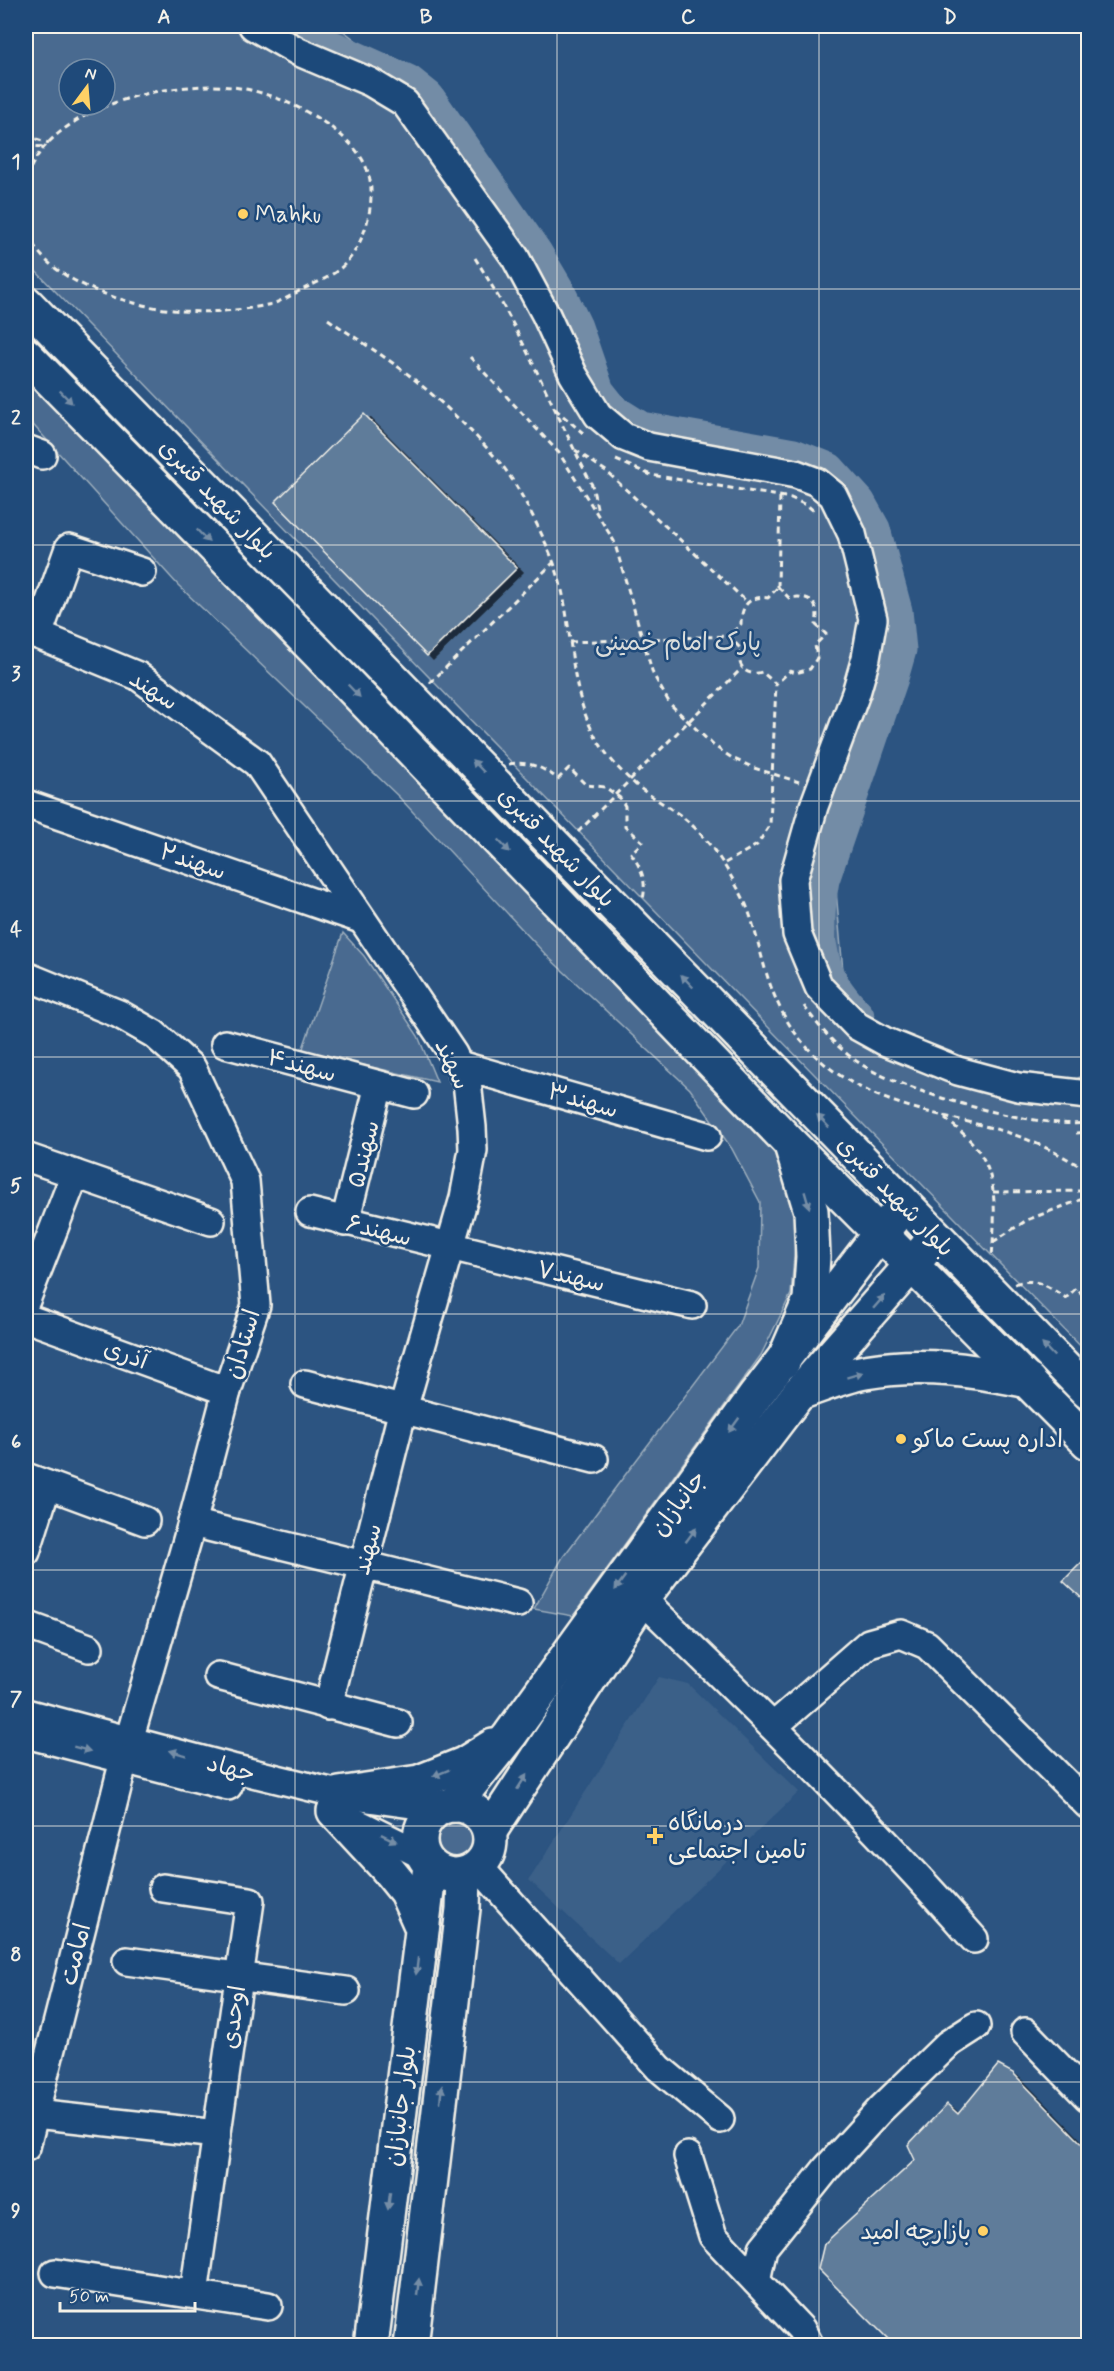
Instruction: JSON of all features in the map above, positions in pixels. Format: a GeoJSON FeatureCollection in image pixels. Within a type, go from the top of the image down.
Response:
{"type":"FeatureCollection","features":[{"type":"Feature","properties":{"kind":"main road","name":"بلوار شهید قنبری"},"geometry":{"type":"LineString","coordinates":[[26,303],[1089,1392]]}},
{"type":"Feature","properties":{"kind":"main road","name":"بلوار شهید قنبری"},"geometry":{"type":"LineString","coordinates":[[26,355],[318,653],[791,1144],[1089,1442]]}},
{"type":"Feature","properties":{"kind":"main road"},"geometry":{"type":"LineString","coordinates":[[318,653],[344,628]]}},
{"type":"Feature","properties":{"kind":"main road"},"geometry":{"type":"LineString","coordinates":[[783,1362],[810,1300],[813,1257],[811,1212],[791,1144]]}},
{"type":"Feature","properties":{"kind":"main road","name":"جانبازان"},"geometry":{"type":"LineString","coordinates":[[447,1806],[510,1735],[756,1395],[904,1205]]}},
{"type":"Feature","properties":{"kind":"main road","name":"جانبازان"},"geometry":{"type":"LineString","coordinates":[[490,1831],[642,1599],[789,1406],[936,1237]]}},
{"type":"Feature","properties":{"kind":"main road"},"geometry":{"type":"LineString","coordinates":[[756,1395],[771,1397],[789,1406],[863,1372],[911,1367],[963,1369],[1029,1381]]}},
{"type":"Feature","properties":{"kind":"main road"},"geometry":{"type":"LineString","coordinates":[[422,1928],[406,1892],[336,1803],[419,1782],[465,1764],[510,1735]]}},
{"type":"Feature","properties":{"kind":"main road"},"geometry":{"type":"LineString","coordinates":[[447,1806],[472,1809],[486,1822],[490,1831],[491,1844],[487,1857],[472,1871],[452,1876],[440,1873],[426,1860],[419,1837],[432,1813],[447,1806]]}},
{"type":"Feature","properties":{"kind":"main road","name":"بلوار جانبازان"},"geometry":{"type":"LineString","coordinates":[[371,2346],[422,1928],[426,1860]]}},
{"type":"Feature","properties":{"kind":"main road","name":"بلوار جانبازان"},"geometry":{"type":"LineString","coordinates":[[411,2346],[463,1909],[472,1871]]}},
{"type":"Feature","properties":{"kind":"street"},"geometry":{"type":"LineString","coordinates":[[253,26],[299,52],[370,82],[405,103],[515,257],[546,315],[573,374],[598,415],[624,437],[649,447],[796,474],[817,482],[832,495],[852,534],[873,619],[866,658],[856,693],[814,806],[793,880],[797,934],[819,987],[856,1026],[884,1041],[958,1071],[1008,1084],[1089,1095]]}},
{"type":"Feature","properties":{"kind":"street"},"geometry":{"type":"LineString","coordinates":[[32,632],[69,548],[142,572]]}},
{"type":"Feature","properties":{"kind":"street","name":"سهند"},"geometry":{"type":"LineString","coordinates":[[32,632],[138,676],[257,763],[459,1065],[467,1082],[472,1149],[464,1198],[403,1409],[328,1706]]}},
{"type":"Feature","properties":{"kind":"street","name":"سهند۲"},"geometry":{"type":"LineString","coordinates":[[26,804],[361,919]]}},
{"type":"Feature","properties":{"kind":"street","name":"استادان"},"geometry":{"type":"LineString","coordinates":[[26,976],[119,1014],[154,1034],[192,1068],[245,1180],[256,1305],[227,1391],[127,1750]]}},
{"type":"Feature","properties":{"kind":"street","name":"سهند۴"},"geometry":{"type":"LineString","coordinates":[[225,1044],[414,1094]]}},
{"type":"Feature","properties":{"kind":"street","name":"سهند۳"},"geometry":{"type":"LineString","coordinates":[[459,1065],[707,1136]]}},
{"type":"Feature","properties":{"kind":"street","name":"سهند۵"},"geometry":{"type":"LineString","coordinates":[[345,1222],[379,1085]]}},
{"type":"Feature","properties":{"kind":"street"},"geometry":{"type":"LineString","coordinates":[[26,1157],[211,1221]]}},
{"type":"Feature","properties":{"kind":"street"},"geometry":{"type":"LineString","coordinates":[[26,1300],[75,1174]]}},
{"type":"Feature","properties":{"kind":"street","name":"سهند۶"},"geometry":{"type":"LineString","coordinates":[[310,1212],[449,1247]]}},
{"type":"Feature","properties":{"kind":"street","name":"سهند۷"},"geometry":{"type":"LineString","coordinates":[[449,1247],[692,1305]]}},
{"type":"Feature","properties":{"kind":"street","name":"آذری"},"geometry":{"type":"LineString","coordinates":[[26,1318],[227,1391]]}},
{"type":"Feature","properties":{"kind":"street"},"geometry":{"type":"LineString","coordinates":[[305,1384],[594,1459]]}},
{"type":"Feature","properties":{"kind":"street"},"geometry":{"type":"LineString","coordinates":[[26,1552],[36,1481],[145,1521]]}},
{"type":"Feature","properties":{"kind":"street"},"geometry":{"type":"LineString","coordinates":[[192,1523],[518,1603]]}},
{"type":"Feature","properties":{"kind":"street"},"geometry":{"type":"LineString","coordinates":[[642,1599],[774,1726],[974,1939]]}},
{"type":"Feature","properties":{"kind":"street"},"geometry":{"type":"LineString","coordinates":[[26,1625],[89,1648]]}},
{"type":"Feature","properties":{"kind":"street"},"geometry":{"type":"LineString","coordinates":[[774,1726],[869,1643],[901,1634],[927,1645],[1089,1805]]}},
{"type":"Feature","properties":{"kind":"street"},"geometry":{"type":"LineString","coordinates":[[218,1676],[398,1723]]}},
{"type":"Feature","properties":{"kind":"street","name":"جهاد"},"geometry":{"type":"LineString","coordinates":[[26,1713],[127,1750]]}},
{"type":"Feature","properties":{"kind":"street","name":"جهاد"},"geometry":{"type":"LineString","coordinates":[[26,1734],[127,1750],[336,1803],[447,1806]]}},
{"type":"Feature","properties":{"kind":"street","name":"امامت"},"geometry":{"type":"LineString","coordinates":[[26,2147],[30,2113],[127,1750]]}},
{"type":"Feature","properties":{"kind":"street","name":"جهاد"},"geometry":{"type":"LineString","coordinates":[[336,1803],[426,1860]]}},
{"type":"Feature","properties":{"kind":"street"},"geometry":{"type":"LineString","coordinates":[[472,1871],[659,2068],[720,2118]]}},
{"type":"Feature","properties":{"kind":"street","name":"اوحدی"},"geometry":{"type":"LineString","coordinates":[[163,1888],[250,1901],[194,2294]]}},
{"type":"Feature","properties":{"kind":"street"},"geometry":{"type":"LineString","coordinates":[[127,1961],[346,1991]]}},
{"type":"Feature","properties":{"kind":"street"},"geometry":{"type":"LineString","coordinates":[[756,2281],[763,2248],[827,2168],[880,2110],[948,2044],[976,2026]]}},
{"type":"Feature","properties":{"kind":"street"},"geometry":{"type":"LineString","coordinates":[[1025,2032],[1089,2097]]}},
{"type":"Feature","properties":{"kind":"street"},"geometry":{"type":"LineString","coordinates":[[30,2113],[217,2134]]}},
{"type":"Feature","properties":{"kind":"street"},"geometry":{"type":"LineString","coordinates":[[688,2156],[713,2236],[801,2329],[810,2346]]}},
{"type":"Feature","properties":{"kind":"street"},"geometry":{"type":"LineString","coordinates":[[54,2273],[268,2306]]}},
{"type":"Feature","properties":{"kind":"path"},"geometry":{"type":"LineString","coordinates":[[26,188],[31,167],[45,147],[54,136],[73,123],[109,105],[182,86],[234,87],[269,96],[314,115],[350,141],[366,165],[371,189],[369,212],[358,247],[338,270],[274,303],[226,311],[173,310],[122,300],[91,288],[58,271],[37,252],[26,223]]}},
{"type":"Feature","properties":{"kind":"path"},"geometry":{"type":"LineString","coordinates":[[26,136],[49,143]]}},
{"type":"Feature","properties":{"kind":"path"},"geometry":{"type":"LineString","coordinates":[[26,146],[45,147]]}},
{"type":"Feature","properties":{"kind":"path"},"geometry":{"type":"LineString","coordinates":[[475,258],[502,300],[592,485],[599,515]]}},
{"type":"Feature","properties":{"kind":"path"},"geometry":{"type":"LineString","coordinates":[[328,319],[409,375],[503,466],[535,521],[553,563],[568,622],[573,676],[584,712],[597,739],[615,765],[631,780],[693,826],[724,864],[741,892],[782,1014],[797,1038],[843,1078],[870,1094],[921,1112],[1009,1133],[1052,1150],[1089,1171]]}},
{"type":"Feature","properties":{"kind":"path"},"geometry":{"type":"LineString","coordinates":[[470,357],[559,453],[599,515],[617,549],[653,674],[670,704],[713,745],[732,758],[773,774],[802,782]]}},
{"type":"Feature","properties":{"kind":"path"},"geometry":{"type":"LineString","coordinates":[[574,449],[606,471],[747,602]]}},
{"type":"Feature","properties":{"kind":"path"},"geometry":{"type":"LineString","coordinates":[[570,642],[729,636],[741,624],[741,614],[747,602],[755,597],[768,598],[778,587],[780,496]]}},
{"type":"Feature","properties":{"kind":"path"},"geometry":{"type":"LineString","coordinates":[[413,699],[553,563]]}},
{"type":"Feature","properties":{"kind":"path"},"geometry":{"type":"LineString","coordinates":[[724,864],[757,845],[770,825],[776,684],[790,671],[796,673],[810,669],[817,658],[815,645],[826,634],[816,625],[817,608],[812,601],[806,597],[789,598],[778,587]]}},
{"type":"Feature","properties":{"kind":"path"},"geometry":{"type":"LineString","coordinates":[[729,636],[740,648],[738,656],[742,669],[748,672],[762,672],[776,684]]}},
{"type":"Feature","properties":{"kind":"path"},"geometry":{"type":"LineString","coordinates":[[573,837],[742,669]]}},
{"type":"Feature","properties":{"kind":"path"},"geometry":{"type":"LineString","coordinates":[[501,765],[528,763],[558,779],[569,768],[586,785],[605,787],[616,795],[625,806],[626,826],[643,842],[631,853],[644,879],[642,907]]}},
{"type":"Feature","properties":{"kind":"path"},"geometry":{"type":"LineString","coordinates":[[943,1116],[978,1150],[988,1167],[993,1192],[992,1266]]}},
{"type":"Feature","properties":{"kind":"path"},"geometry":{"type":"LineString","coordinates":[[1076,1133],[1089,1132]]}},
{"type":"Feature","properties":{"kind":"path"},"geometry":{"type":"LineString","coordinates":[[993,1192],[1089,1191]]}},
{"type":"Feature","properties":{"kind":"path"},"geometry":{"type":"LineString","coordinates":[[993,1242],[1027,1220],[1089,1197]]}},
{"type":"Feature","properties":{"kind":"path"},"geometry":{"type":"LineString","coordinates":[[1011,1286],[1022,1281],[1032,1281],[1043,1284],[1066,1298],[1076,1288],[1089,1300]]}},
{"type":"Feature","properties":{"kind":"shaded area","name":"درمانگاه تامین اجتماعی"},"geometry":{"type":"Polygon","coordinates":[[[659,1677],[688,1684],[799,1792],[619,1964],[529,1880],[659,1677]]]}},
{"type":"Feature","properties":{"kind":"green space","name":"پارک امام خمینی"},"geometry":{"type":"Polygon","coordinates":[[[26,26],[337,26],[418,88],[576,317],[612,413],[743,447],[841,476],[869,550],[890,646],[844,788],[834,867],[846,1006],[981,1074],[1055,1090],[1088,1073],[1088,1354],[26,261],[26,26]]]}},
{"type":"Feature","properties":{"kind":"green space"},"geometry":{"type":"Polygon","coordinates":[[[26,375],[768,1136],[782,1163],[797,1219],[791,1294],[761,1355],[573,1616],[534,1609],[563,1557],[738,1326],[759,1268],[760,1202],[732,1149],[690,1089],[547,956],[399,797],[178,585],[26,417],[26,375]]]}},
{"type":"Feature","properties":{"kind":"green space"},"geometry":{"type":"Polygon","coordinates":[[[343,933],[364,956],[418,1036],[437,1082],[302,1051],[343,933]]]}},
{"type":"Feature","properties":{"kind":"green space"},"geometry":{"type":"Polygon","coordinates":[[[454,1818],[469,1825],[476,1840],[469,1855],[454,1862],[439,1855],[432,1840],[439,1825],[454,1818]]]}},
{"type":"Feature","properties":{"kind":"building"},"geometry":{"type":"Polygon","coordinates":[[[364,414],[517,568],[427,656],[275,502],[364,414]]]}},
{"type":"Feature","properties":{"kind":"building"},"geometry":{"type":"Polygon","coordinates":[[[1088,1556],[1088,1604],[1063,1581],[1088,1556]]]}},
{"type":"Feature","properties":{"kind":"building"},"geometry":{"type":"Polygon","coordinates":[[[998,2065],[1013,2073],[1088,2150],[1088,2346],[895,2346],[818,2269],[824,2244],[915,2160],[908,2145],[947,2104],[958,2114],[998,2065]]]}},
{"type":"Feature","properties":{"kind":"waterway"},"geometry":{"type":"LineString","coordinates":[[285,26],[408,81],[428,97],[536,253],[558,290],[576,327],[598,391],[614,411],[641,428],[794,455],[829,469],[859,502],[874,529],[896,611],[900,650],[823,880],[819,906],[820,944],[826,970],[837,991],[858,1016]]}},
{"type":"Feature","properties":{"kind":"place","name":"Mahku"},"geometry":{"type":"Point","coordinates":[243,214]}},
{"type":"Feature","properties":{"kind":"place","name":"اداره پست ماکو"},"geometry":{"type":"Point","coordinates":[901,1439]}},
{"type":"Feature","properties":{"kind":"place","name":"درمانگاه تامین اجتماعی"},"geometry":{"type":"Point","coordinates":[655,1836]}},
{"type":"Feature","properties":{"kind":"place","name":"بازارچه امید"},"geometry":{"type":"Point","coordinates":[983,2231]}}]}
